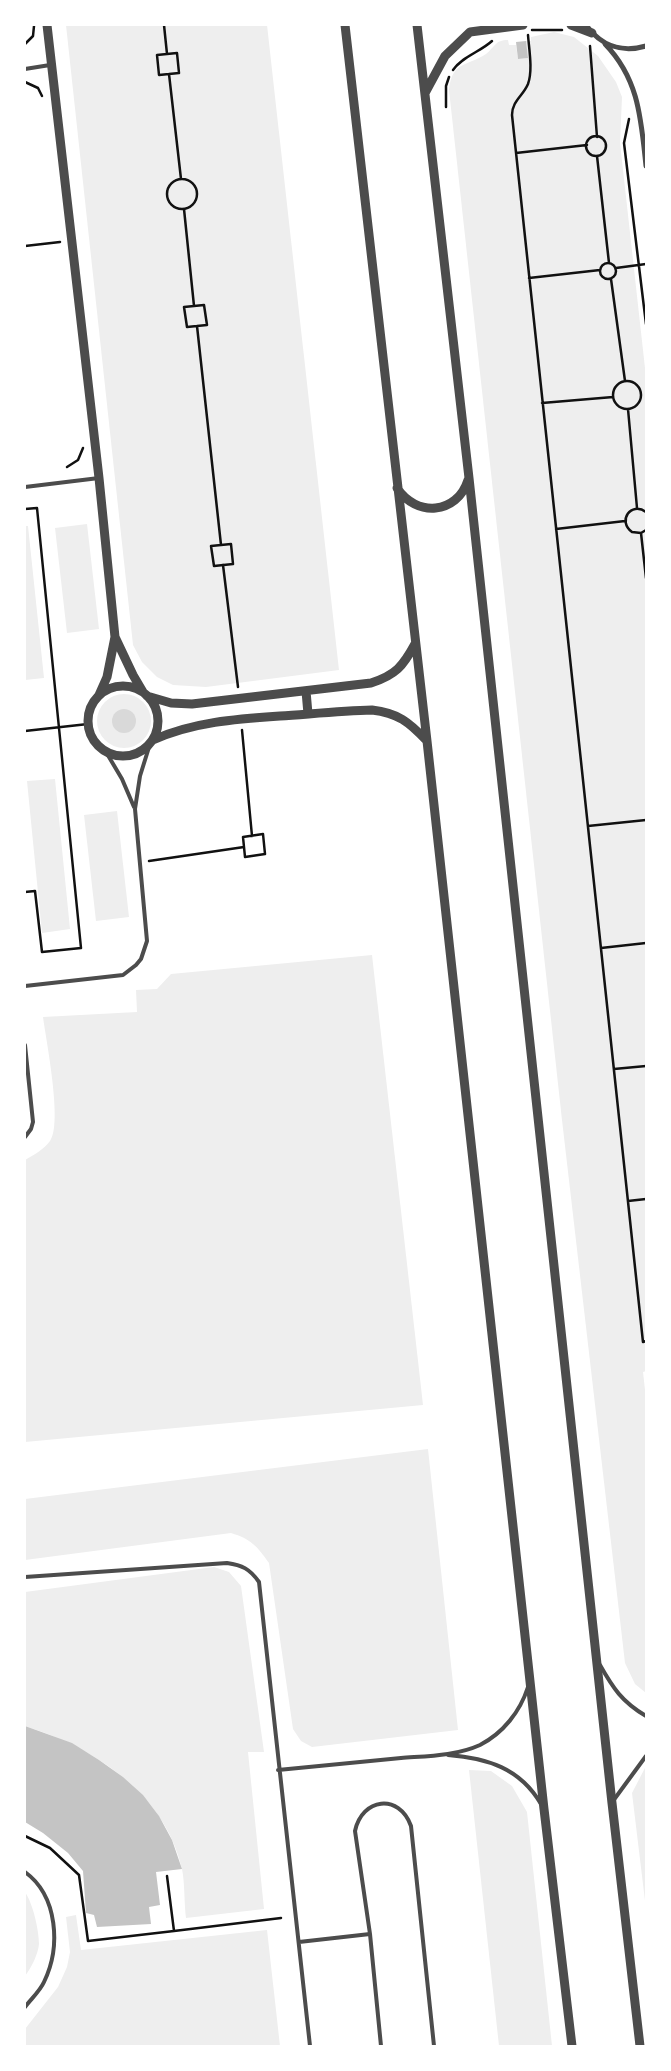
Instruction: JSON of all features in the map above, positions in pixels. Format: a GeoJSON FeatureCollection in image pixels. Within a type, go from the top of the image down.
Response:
{"type":"FeatureCollection","features":[{"type":"Feature","properties":{"kind":"street"},"geometry":{"type":"LineString","coordinates":[[47,25],[99,478],[115,637],[107,677],[99,695],[92,704],[88,724],[91,735],[97,745],[106,752],[124,756],[142,750],[151,742],[175,730],[194,725],[241,719],[364,710],[386,711],[401,717],[427,741]]}},
{"type":"Feature","properties":{"kind":"street"},"geometry":{"type":"LineString","coordinates":[[345,25],[427,741],[544,1809],[572,2046]]}},
{"type":"Feature","properties":{"kind":"street"},"geometry":{"type":"LineString","coordinates":[[418,25],[640,2046]]}},
{"type":"Feature","properties":{"kind":"street"},"geometry":{"type":"LineString","coordinates":[[425,94],[445,56],[471,28],[523,25]]}},
{"type":"Feature","properties":{"kind":"street"},"geometry":{"type":"LineString","coordinates":[[569,28],[589,29],[616,55],[626,71],[634,89],[644,131],[646,166]]}},
{"type":"Feature","properties":{"kind":"street"},"geometry":{"type":"LineString","coordinates":[[605,44],[625,50],[646,46]]}},
{"type":"Feature","properties":{"kind":"street"},"geometry":{"type":"LineString","coordinates":[[397,488],[408,502],[432,509],[449,505],[456,500],[462,494],[469,478]]}},
{"type":"Feature","properties":{"kind":"street"},"geometry":{"type":"LineString","coordinates":[[115,637],[133,675],[155,705],[158,717],[157,729],[151,742]]}},
{"type":"Feature","properties":{"kind":"street"},"geometry":{"type":"LineString","coordinates":[[99,695],[107,690],[126,686],[180,704],[371,683],[386,678],[398,669],[415,643]]}},
{"type":"Feature","properties":{"kind":"street"},"geometry":{"type":"LineString","coordinates":[[306,691],[308,714]]}},
{"type":"Feature","properties":{"kind":"lane"},"geometry":{"type":"LineString","coordinates":[[25,68],[52,65]]}},
{"type":"Feature","properties":{"kind":"lane"},"geometry":{"type":"LineString","coordinates":[[25,487],[99,478]]}},
{"type":"Feature","properties":{"kind":"lane"},"geometry":{"type":"LineString","coordinates":[[25,986],[123,975],[136,965],[145,952],[147,941],[135,809],[140,776],[151,742]]}},
{"type":"Feature","properties":{"kind":"lane"},"geometry":{"type":"LineString","coordinates":[[106,752],[122,779],[135,809]]}},
{"type":"Feature","properties":{"kind":"lane"},"geometry":{"type":"LineString","coordinates":[[25,1044],[33,1122],[31,1129],[25,1137]]}},
{"type":"Feature","properties":{"kind":"lane"},"geometry":{"type":"LineString","coordinates":[[25,1577],[226,1563],[240,1564],[251,1571],[258,1582],[310,2046]]}},
{"type":"Feature","properties":{"kind":"lane"},"geometry":{"type":"LineString","coordinates":[[598,1661],[616,1693],[630,1706],[646,1716]]}},
{"type":"Feature","properties":{"kind":"lane"},"geometry":{"type":"LineString","coordinates":[[278,1770],[443,1754],[479,1745],[507,1725],[525,1695],[530,1678]]}},
{"type":"Feature","properties":{"kind":"lane"},"geometry":{"type":"LineString","coordinates":[[443,1754],[478,1758],[495,1763],[510,1771],[529,1788],[544,1809]]}},
{"type":"Feature","properties":{"kind":"lane"},"geometry":{"type":"LineString","coordinates":[[612,1803],[646,1756]]}},
{"type":"Feature","properties":{"kind":"lane"},"geometry":{"type":"LineString","coordinates":[[381,2046],[370,1934],[356,1831],[358,1821],[363,1812],[376,1805],[391,1804],[401,1809],[408,1816],[411,1826],[434,2046]]}},
{"type":"Feature","properties":{"kind":"lane"},"geometry":{"type":"LineString","coordinates":[[25,1872],[44,1891],[50,1907],[54,1940],[49,1970],[43,1984],[25,2007]]}},
{"type":"Feature","properties":{"kind":"lane"},"geometry":{"type":"LineString","coordinates":[[299,1942],[370,1934]]}},
{"type":"Feature","properties":{"kind":"path"},"geometry":{"type":"LineString","coordinates":[[25,44],[33,36],[34,25]]}},
{"type":"Feature","properties":{"kind":"path"},"geometry":{"type":"LineString","coordinates":[[164,25],[167,54]]}},
{"type":"Feature","properties":{"kind":"path"},"geometry":{"type":"LineString","coordinates":[[569,28],[527,31],[530,77],[527,86],[512,109],[643,1342],[646,1342]]}},
{"type":"Feature","properties":{"kind":"path"},"geometry":{"type":"LineString","coordinates":[[446,107],[446,86],[452,71],[462,60],[478,52],[496,37]]}},
{"type":"Feature","properties":{"kind":"path"},"geometry":{"type":"LineString","coordinates":[[586,42],[596,50]]}},
{"type":"Feature","properties":{"kind":"path"},"geometry":{"type":"LineString","coordinates":[[590,45],[597,137]]}},
{"type":"Feature","properties":{"kind":"path"},"geometry":{"type":"LineString","coordinates":[[177,53],[179,73],[159,75],[157,55],[167,54],[177,53]]}},
{"type":"Feature","properties":{"kind":"path"},"geometry":{"type":"LineString","coordinates":[[169,74],[181,179]]}},
{"type":"Feature","properties":{"kind":"path"},"geometry":{"type":"LineString","coordinates":[[629,112],[624,143],[646,324]]}},
{"type":"Feature","properties":{"kind":"path"},"geometry":{"type":"LineString","coordinates":[[597,137],[602,138],[606,146],[605,151],[597,156],[590,153],[587,146],[590,139],[597,137]]}},
{"type":"Feature","properties":{"kind":"path"},"geometry":{"type":"LineString","coordinates":[[516,153],[587,146]]}},
{"type":"Feature","properties":{"kind":"path"},"geometry":{"type":"LineString","coordinates":[[597,156],[609,263]]}},
{"type":"Feature","properties":{"kind":"path"},"geometry":{"type":"LineString","coordinates":[[181,179],[193,184],[197,192],[192,205],[184,209],[174,207],[167,196],[169,186],[176,180],[181,179]]}},
{"type":"Feature","properties":{"kind":"path"},"geometry":{"type":"LineString","coordinates":[[184,209],[194,306]]}},
{"type":"Feature","properties":{"kind":"path"},"geometry":{"type":"LineString","coordinates":[[25,246],[60,242]]}},
{"type":"Feature","properties":{"kind":"path"},"geometry":{"type":"LineString","coordinates":[[611,279],[603,277],[600,270],[603,264],[609,263],[614,264],[616,268]]}},
{"type":"Feature","properties":{"kind":"path"},"geometry":{"type":"LineString","coordinates":[[616,268],[646,264]]}},
{"type":"Feature","properties":{"kind":"path"},"geometry":{"type":"LineString","coordinates":[[616,268],[616,272],[611,279],[625,381]]}},
{"type":"Feature","properties":{"kind":"path"},"geometry":{"type":"LineString","coordinates":[[529,278],[600,270]]}},
{"type":"Feature","properties":{"kind":"path"},"geometry":{"type":"LineString","coordinates":[[204,305],[207,325],[197,326],[187,328],[184,308],[204,305]]}},
{"type":"Feature","properties":{"kind":"path"},"geometry":{"type":"LineString","coordinates":[[197,326],[221,545]]}},
{"type":"Feature","properties":{"kind":"path"},"geometry":{"type":"LineString","coordinates":[[625,381],[636,384],[642,393],[638,404],[628,410],[618,406],[613,397],[616,386],[625,381]]}},
{"type":"Feature","properties":{"kind":"path"},"geometry":{"type":"LineString","coordinates":[[542,403],[613,397]]}},
{"type":"Feature","properties":{"kind":"path"},"geometry":{"type":"LineString","coordinates":[[628,410],[637,508]]}},
{"type":"Feature","properties":{"kind":"path"},"geometry":{"type":"LineString","coordinates":[[25,509],[37,508],[81,948],[42,952],[35,891],[25,892]]}},
{"type":"Feature","properties":{"kind":"path"},"geometry":{"type":"LineString","coordinates":[[637,508],[646,512]]}},
{"type":"Feature","properties":{"kind":"path"},"geometry":{"type":"LineString","coordinates":[[637,508],[627,514],[624,521],[625,526],[632,532],[641,533],[646,530]]}},
{"type":"Feature","properties":{"kind":"path"},"geometry":{"type":"LineString","coordinates":[[556,529],[624,521]]}},
{"type":"Feature","properties":{"kind":"path"},"geometry":{"type":"LineString","coordinates":[[641,533],[646,578]]}},
{"type":"Feature","properties":{"kind":"path"},"geometry":{"type":"LineString","coordinates":[[231,544],[233,564],[214,566],[211,546],[221,545],[231,544]]}},
{"type":"Feature","properties":{"kind":"path"},"geometry":{"type":"LineString","coordinates":[[25,731],[88,724]]}},
{"type":"Feature","properties":{"kind":"path"},"geometry":{"type":"LineString","coordinates":[[588,826],[646,820]]}},
{"type":"Feature","properties":{"kind":"path"},"geometry":{"type":"LineString","coordinates":[[263,834],[265,854],[245,857],[244,847],[243,837],[263,834]]}},
{"type":"Feature","properties":{"kind":"path"},"geometry":{"type":"LineString","coordinates":[[140,862],[244,847]]}},
{"type":"Feature","properties":{"kind":"path"},"geometry":{"type":"LineString","coordinates":[[601,948],[646,943]]}},
{"type":"Feature","properties":{"kind":"path"},"geometry":{"type":"LineString","coordinates":[[614,1068],[646,1066]]}},
{"type":"Feature","properties":{"kind":"path"},"geometry":{"type":"LineString","coordinates":[[628,1201],[646,1199]]}},
{"type":"Feature","properties":{"kind":"path"},"geometry":{"type":"LineString","coordinates":[[25,1836],[50,1848],[79,1875],[88,1941],[281,1918]]}},
{"type":"Feature","properties":{"kind":"path"},"geometry":{"type":"LineString","coordinates":[[167,1876],[174,1931]]}},
{"type":"Feature","properties":{"kind":"shaded area"},"geometry":{"type":"Polygon","coordinates":[[[66,25],[267,25],[339,670],[206,687],[173,685],[157,677],[142,662],[133,645],[66,25]]]}},
{"type":"Feature","properties":{"kind":"shaded area"},"geometry":{"type":"Polygon","coordinates":[[[554,32],[574,37],[598,56],[616,82],[622,97],[620,143],[646,377],[646,1371],[643,1372],[646,1399],[646,1693],[635,1684],[625,1663],[562,1120],[449,90],[453,74],[457,69],[486,54],[498,43],[508,40],[509,45],[516,45],[518,59],[528,58],[526,41],[531,41],[531,37],[554,32]]]}},
{"type":"Feature","properties":{"kind":"shaded area"},"geometry":{"type":"Polygon","coordinates":[[[87,524],[99,629],[67,633],[55,528],[87,524]]]}},
{"type":"Feature","properties":{"kind":"shaded area"},"geometry":{"type":"Polygon","coordinates":[[[25,526],[28,526],[44,678],[25,680],[25,526]]]}},
{"type":"Feature","properties":{"kind":"shaded area"},"geometry":{"type":"Polygon","coordinates":[[[124,694],[134,696],[143,702],[149,711],[151,721],[149,731],[143,740],[134,746],[124,748],[114,746],[105,740],[99,731],[97,721],[99,711],[105,702],[114,696],[124,694]]]}},
{"type":"Feature","properties":{"kind":"shaded area"},"geometry":{"type":"Polygon","coordinates":[[[124,709],[133,712],[136,721],[133,730],[124,733],[115,730],[112,721],[115,712],[124,709]]]}},
{"type":"Feature","properties":{"kind":"shaded area"},"geometry":{"type":"Polygon","coordinates":[[[55,779],[70,929],[42,933],[27,781],[55,779]]]}},
{"type":"Feature","properties":{"kind":"shaded area"},"geometry":{"type":"Polygon","coordinates":[[[117,811],[129,917],[96,921],[84,815],[117,811]]]}},
{"type":"Feature","properties":{"kind":"shaded area"},"geometry":{"type":"Polygon","coordinates":[[[372,955],[423,1405],[25,1442],[25,1160],[42,1149],[50,1141],[54,1132],[55,1118],[43,1017],[137,1012],[136,990],[157,989],[171,974],[372,955]]]}},
{"type":"Feature","properties":{"kind":"shaded area"},"geometry":{"type":"Polygon","coordinates":[[[428,1449],[458,1730],[312,1747],[301,1741],[293,1729],[269,1563],[253,1544],[238,1535],[231,1533],[25,1560],[25,1499],[428,1449]]]}},
{"type":"Feature","properties":{"kind":"shaded area"},"geometry":{"type":"Polygon","coordinates":[[[214,1567],[229,1572],[241,1586],[264,1752],[248,1752],[264,1909],[186,1918],[182,1869],[173,1842],[160,1818],[143,1796],[123,1777],[101,1761],[51,1735],[25,1726],[25,1592],[214,1567]]]}},
{"type":"Feature","properties":{"kind":"shaded area"},"geometry":{"type":"Polygon","coordinates":[[[646,1766],[646,1909],[632,1793],[646,1766]]]}},
{"type":"Feature","properties":{"kind":"shaded area"},"geometry":{"type":"Polygon","coordinates":[[[469,1770],[491,1771],[512,1786],[527,1812],[552,2046],[499,2046],[469,1770]]]}},
{"type":"Feature","properties":{"kind":"shaded area"},"geometry":{"type":"Polygon","coordinates":[[[25,1892],[35,1917],[39,1944],[34,1961],[25,1976],[25,1892]]]}},
{"type":"Feature","properties":{"kind":"shaded area"},"geometry":{"type":"Polygon","coordinates":[[[76,1915],[81,1950],[267,1930],[280,2046],[25,2046],[25,2029],[58,1987],[67,1967],[70,1952],[66,1917],[76,1915]]]}},
{"type":"Feature","properties":{"kind":"building"},"geometry":{"type":"Polygon","coordinates":[[[526,41],[528,58],[518,59],[516,42],[526,41]]]}},
{"type":"Feature","properties":{"kind":"building"},"geometry":{"type":"Polygon","coordinates":[[[25,1726],[72,1743],[99,1760],[123,1777],[143,1795],[159,1816],[172,1840],[182,1869],[156,1872],[160,1905],[149,1907],[151,1924],[97,1927],[94,1915],[86,1913],[83,1871],[68,1853],[43,1833],[25,1822],[25,1726]]]}}]}
